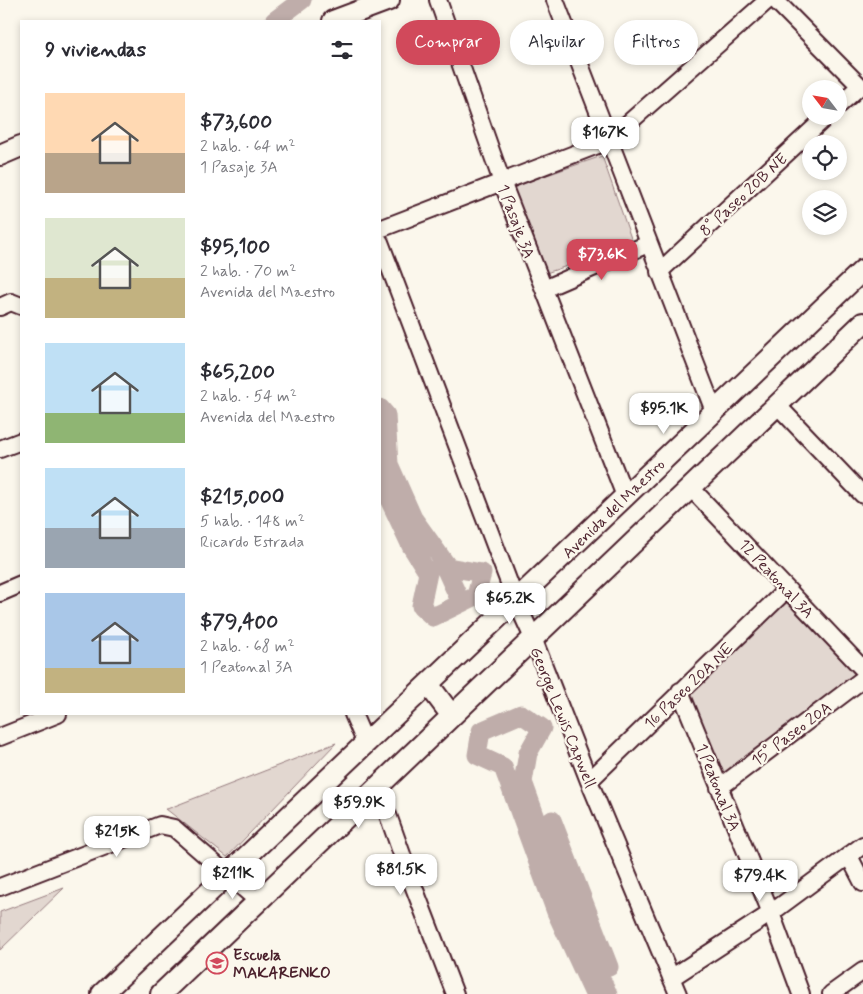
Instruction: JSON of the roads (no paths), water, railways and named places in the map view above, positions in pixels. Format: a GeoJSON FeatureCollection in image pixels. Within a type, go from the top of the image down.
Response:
{"type":"FeatureCollection","features":[{"type":"Feature","properties":{"kind":"street"},"geometry":{"type":"LineString","coordinates":[[336,20],[390,0]]}},
{"type":"Feature","properties":{"kind":"street","name":"1 Pasaje 3A"},"geometry":{"type":"LineString","coordinates":[[438,0],[502,182],[625,496]]}},
{"type":"Feature","properties":{"kind":"street"},"geometry":{"type":"LineString","coordinates":[[555,0],[714,411]]}},
{"type":"Feature","properties":{"kind":"street"},"geometry":{"type":"LineString","coordinates":[[381,229],[608,141],[768,0]]}},
{"type":"Feature","properties":{"kind":"street"},"geometry":{"type":"LineString","coordinates":[[775,0],[860,86],[848,97]]}},
{"type":"Feature","properties":{"kind":"street","name":"8° Paseo 20B NE"},"geometry":{"type":"LineString","coordinates":[[659,272],[817,125]]}},
{"type":"Feature","properties":{"kind":"street"},"geometry":{"type":"LineString","coordinates":[[0,155],[20,146]]}},
{"type":"Feature","properties":{"kind":"street"},"geometry":{"type":"LineString","coordinates":[[544,289],[648,244]]}},
{"type":"Feature","properties":{"kind":"street","name":"George Lewis Capwell"},"geometry":{"type":"LineString","coordinates":[[381,245],[516,600],[678,994]]}},
{"type":"Feature","properties":{"kind":"street","name":"Avenida del Maestro"},"geometry":{"type":"LineString","coordinates":[[102,994],[863,270]]}},
{"type":"Feature","properties":{"kind":"street"},"geometry":{"type":"LineString","coordinates":[[0,306],[11,302],[20,306]]}},
{"type":"Feature","properties":{"kind":"street"},"geometry":{"type":"LineString","coordinates":[[161,994],[863,323]]}},
{"type":"Feature","properties":{"kind":"street"},"geometry":{"type":"LineString","coordinates":[[777,405],[863,495]]}},
{"type":"Feature","properties":{"kind":"street"},"geometry":{"type":"LineString","coordinates":[[0,450],[20,441]]}},
{"type":"Feature","properties":{"kind":"street","name":"12 Peatonal 3A"},"geometry":{"type":"LineString","coordinates":[[691,488],[863,669]]}},
{"type":"Feature","properties":{"kind":"street"},"geometry":{"type":"LineString","coordinates":[[0,593],[20,584]]}},
{"type":"Feature","properties":{"kind":"street","name":"16 Paseo 20A NE"},"geometry":{"type":"LineString","coordinates":[[589,781],[786,589]]}},
{"type":"Feature","properties":{"kind":"street","name":"15° Paseo 20A"},"geometry":{"type":"LineString","coordinates":[[719,788],[863,679]]}},
{"type":"Feature","properties":{"kind":"street"},"geometry":{"type":"LineString","coordinates":[[428,684],[452,716]]}},
{"type":"Feature","properties":{"kind":"street","name":"1 Peatonal 3A"},"geometry":{"type":"LineString","coordinates":[[680,691],[771,913],[801,994]]}},
{"type":"Feature","properties":{"kind":"street"},"geometry":{"type":"LineString","coordinates":[[0,737],[55,715]]}},
{"type":"Feature","properties":{"kind":"street"},"geometry":{"type":"LineString","coordinates":[[353,715],[366,744]]}},
{"type":"Feature","properties":{"kind":"street"},"geometry":{"type":"LineString","coordinates":[[378,787],[455,994]]}},
{"type":"Feature","properties":{"kind":"street"},"geometry":{"type":"LineString","coordinates":[[0,887],[160,825],[174,828],[258,901]]}},
{"type":"Feature","properties":{"kind":"street"},"geometry":{"type":"LineString","coordinates":[[671,978],[771,913],[863,845]]}},
{"type":"Feature","properties":{"kind":"street"},"geometry":{"type":"LineString","coordinates":[[849,856],[863,883]]}},
{"type":"Feature","properties":{"kind":"street"},"geometry":{"type":"LineString","coordinates":[[831,994],[863,971]]}},
{"type":"Feature","properties":{"kind":"waterway"},"geometry":{"type":"LineString","coordinates":[[275,20],[302,0]]}},
{"type":"Feature","properties":{"kind":"waterway"},"geometry":{"type":"LineString","coordinates":[[381,409],[386,415],[389,464],[413,518],[448,567],[482,573],[476,596],[433,617],[421,606],[428,573],[411,546],[381,482]]}},
{"type":"Feature","properties":{"kind":"waterway"},"geometry":{"type":"LineString","coordinates":[[441,559],[457,594]]}},
{"type":"Feature","properties":{"kind":"waterway"},"geometry":{"type":"LineString","coordinates":[[594,994],[556,912],[503,767],[477,755],[481,731],[521,714],[542,728],[528,753],[523,782],[569,909],[608,994]]}},
{"type":"Feature","properties":{"kind":"waterway"},"geometry":{"type":"LineString","coordinates":[[552,820],[609,967]]}},
{"type":"Feature","properties":{"kind":"place","name":"Escuela MAKARENKO"},"geometry":{"type":"Point","coordinates":[217,963]}}]}
